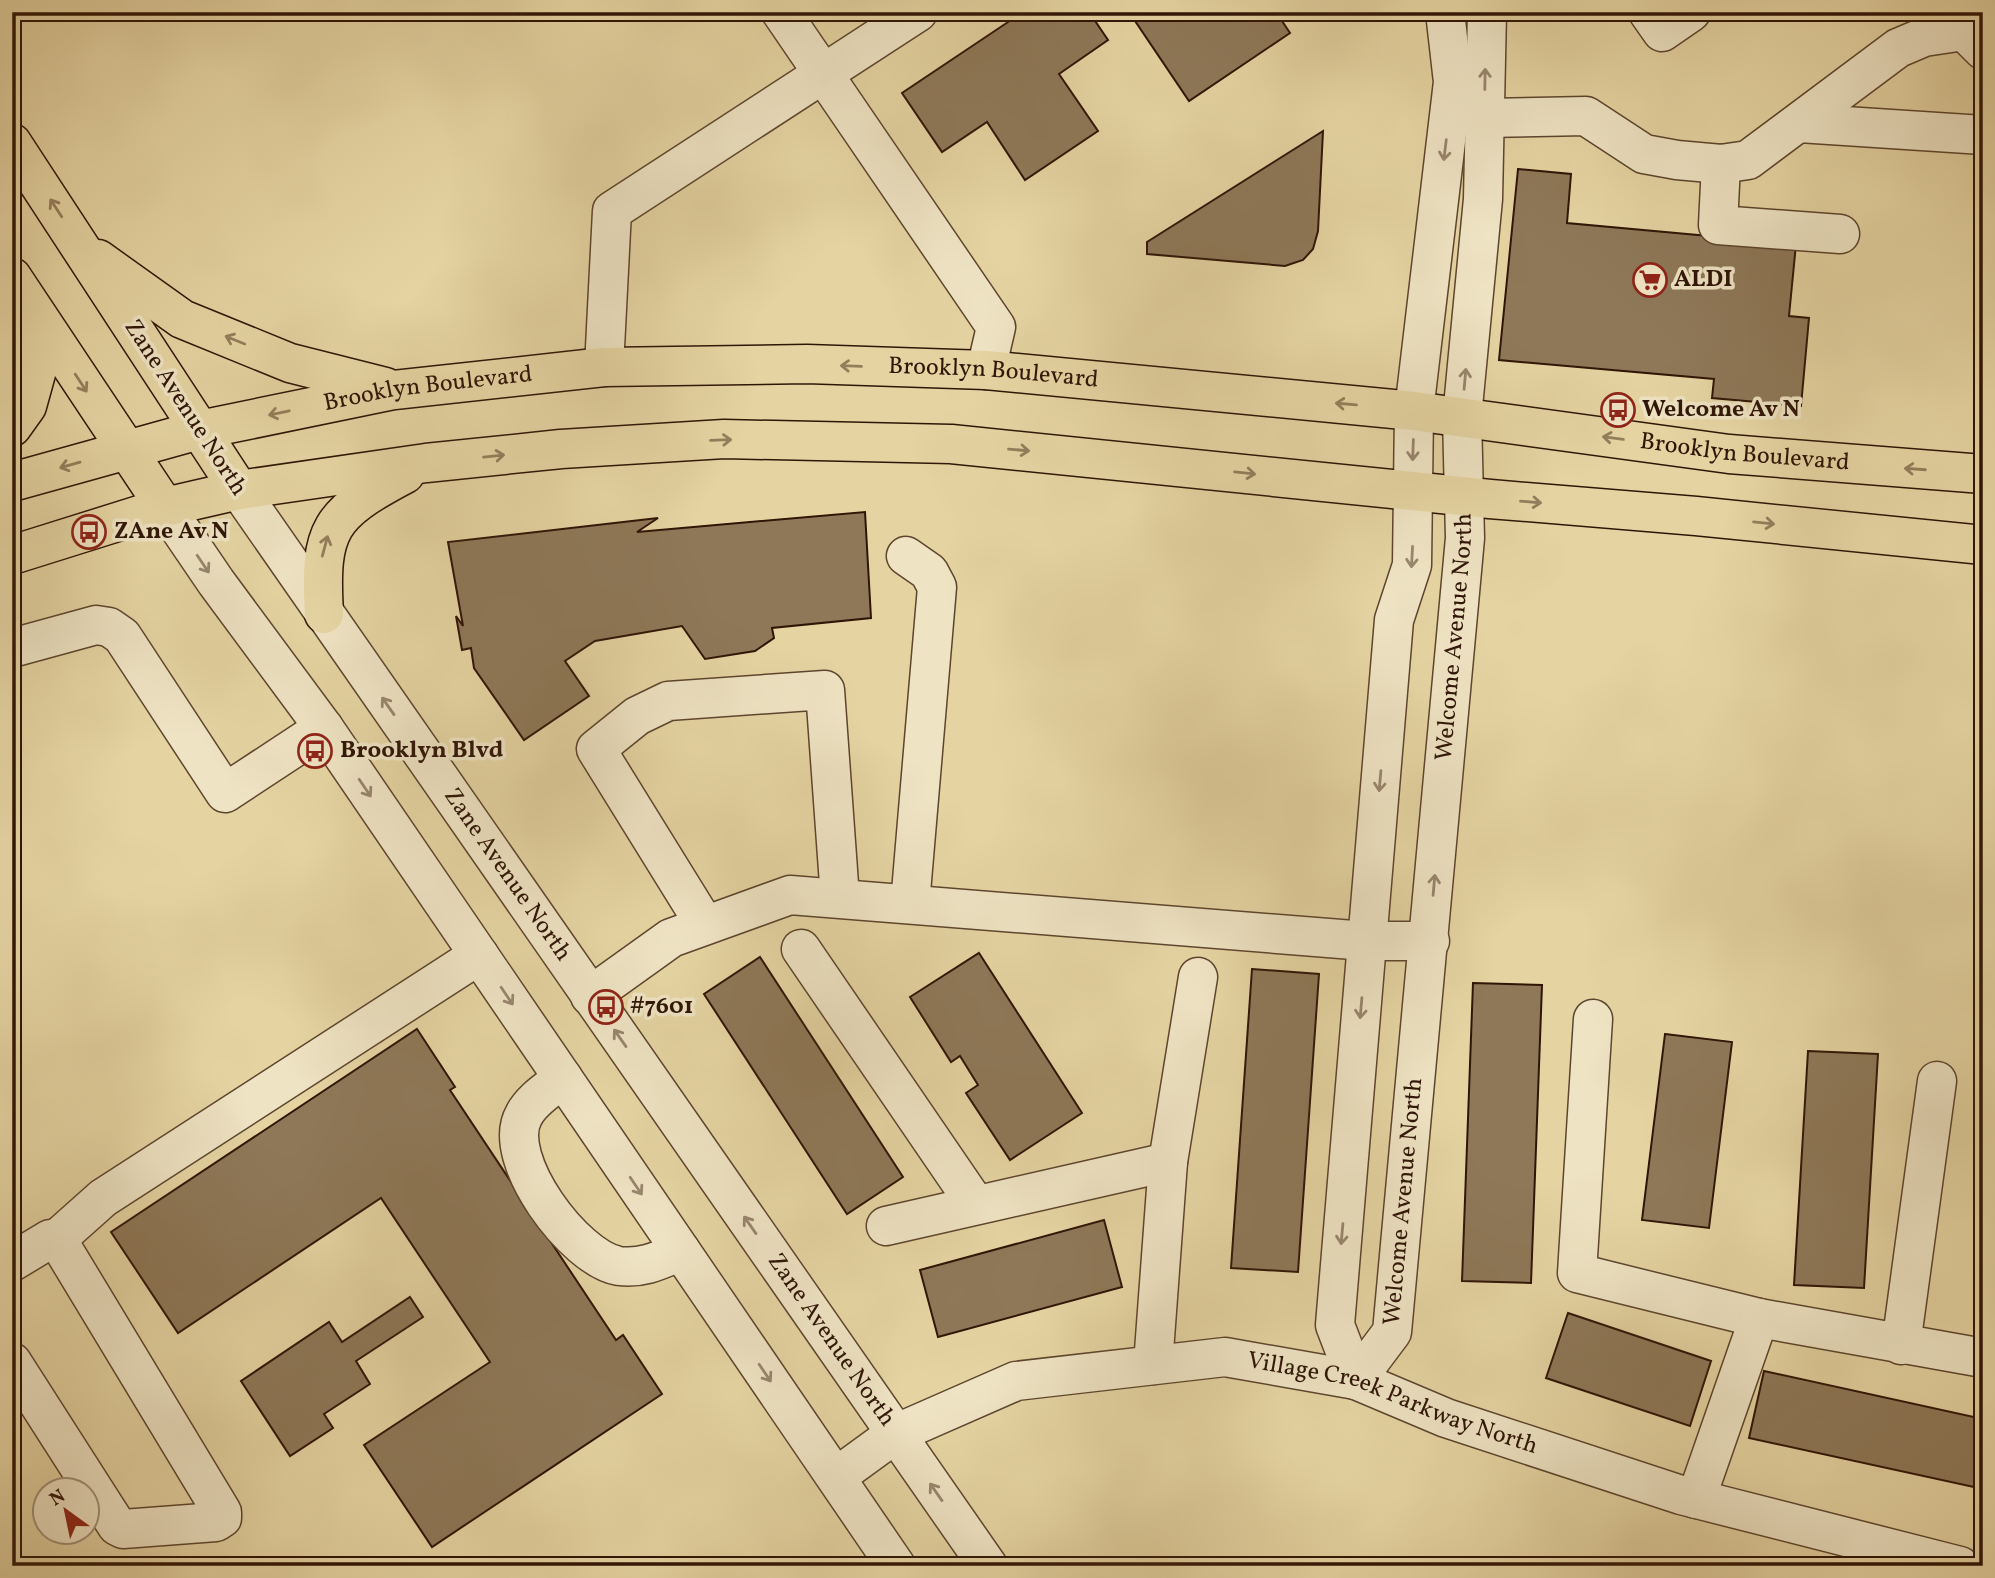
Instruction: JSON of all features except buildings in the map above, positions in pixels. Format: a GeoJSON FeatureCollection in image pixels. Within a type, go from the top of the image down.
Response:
{"type":"FeatureCollection","features":[{"type":"Feature","properties":{"kind":"main road","name":"Zane Avenue North"},"geometry":{"type":"LineString","coordinates":[[12,143],[239,490]]}},
{"type":"Feature","properties":{"kind":"main road"},"geometry":{"type":"LineString","coordinates":[[82,248],[182,319],[290,363],[394,390]]}},
{"type":"Feature","properties":{"kind":"main road"},"geometry":{"type":"LineString","coordinates":[[12,427],[27,406],[40,359],[15,281]]}},
{"type":"Feature","properties":{"kind":"main road"},"geometry":{"type":"LineString","coordinates":[[15,281],[165,507]]}},
{"type":"Feature","properties":{"kind":"main road","name":"Brooklyn Boulevard"},"geometry":{"type":"LineString","coordinates":[[12,482],[199,430],[394,390],[604,367],[807,364],[986,370],[1414,411],[1729,454],[1983,474]]}},
{"type":"Feature","properties":{"kind":"main road"},"geometry":{"type":"LineString","coordinates":[[12,555],[165,507],[239,490],[426,463],[561,449],[724,439],[840,439],[951,444],[1983,545]]}},
{"type":"Feature","properties":{"kind":"main road"},"geometry":{"type":"LineString","coordinates":[[324,614],[321,562],[330,531],[363,496],[426,463]]}},
{"type":"Feature","properties":{"kind":"street"},"geometry":{"type":"LineString","coordinates":[[781,12],[996,327],[986,370]]}},
{"type":"Feature","properties":{"kind":"street"},"geometry":{"type":"LineString","coordinates":[[604,367],[612,211],[918,12]]}},
{"type":"Feature","properties":{"kind":"street","name":"Welcome Avenue North"},"geometry":{"type":"LineString","coordinates":[[1356,1380],[1335,1325],[1394,620],[1412,565],[1414,411],[1453,82],[1446,12]]}},
{"type":"Feature","properties":{"kind":"street","name":"Welcome Avenue North"},"geometry":{"type":"LineString","coordinates":[[1356,1380],[1392,1332],[1430,941],[1465,538],[1462,417],[1483,199],[1487,12]]}},
{"type":"Feature","properties":{"kind":"street"},"geometry":{"type":"LineString","coordinates":[[1648,12],[1662,32],[1691,12]]}},
{"type":"Feature","properties":{"kind":"street"},"geometry":{"type":"LineString","coordinates":[[1485,118],[1586,116],[1644,153],[1677,160],[1721,164],[1748,160],[1898,48],[1924,37],[1964,31],[1983,50]]}},
{"type":"Feature","properties":{"kind":"street"},"geometry":{"type":"LineString","coordinates":[[1799,123],[1983,135]]}},
{"type":"Feature","properties":{"kind":"street"},"geometry":{"type":"LineString","coordinates":[[1721,164],[1718,225],[1840,234]]}},
{"type":"Feature","properties":{"kind":"street","name":"Zane Avenue North"},"geometry":{"type":"LineString","coordinates":[[239,490],[981,1557]]}},
{"type":"Feature","properties":{"kind":"street"},"geometry":{"type":"LineString","coordinates":[[165,507],[216,582],[324,729],[896,1566]]}},
{"type":"Feature","properties":{"kind":"street"},"geometry":{"type":"LineString","coordinates":[[906,556],[929,572],[937,587],[910,904]]}},
{"type":"Feature","properties":{"kind":"street"},"geometry":{"type":"LineString","coordinates":[[12,648],[96,625],[109,627],[122,636],[225,793],[324,729]]}},
{"type":"Feature","properties":{"kind":"street"},"geometry":{"type":"LineString","coordinates":[[705,925],[596,749],[637,716],[668,701],[825,690],[840,898]]}},
{"type":"Feature","properties":{"kind":"street"},"geometry":{"type":"LineString","coordinates":[[590,996],[671,938],[790,895],[1366,941],[1430,941]]}},
{"type":"Feature","properties":{"kind":"street"},"geometry":{"type":"LineString","coordinates":[[801,949],[976,1205]]}},
{"type":"Feature","properties":{"kind":"street"},"geometry":{"type":"LineString","coordinates":[[12,1262],[50,1239],[57,1239],[103,1198],[479,955]]}},
{"type":"Feature","properties":{"kind":"street"},"geometry":{"type":"LineString","coordinates":[[1153,1365],[1168,1162],[1198,977]]}},
{"type":"Feature","properties":{"kind":"street"},"geometry":{"type":"LineString","coordinates":[[1593,1019],[1577,1273],[1759,1318],[1983,1358]]}},
{"type":"Feature","properties":{"kind":"street"},"geometry":{"type":"LineString","coordinates":[[563,1078],[538,1098],[523,1115],[519,1134],[522,1156],[533,1181],[550,1208],[575,1240],[597,1258],[618,1265],[646,1266],[681,1251]]}},
{"type":"Feature","properties":{"kind":"street"},"geometry":{"type":"LineString","coordinates":[[1901,1345],[1937,1081]]}},
{"type":"Feature","properties":{"kind":"street"},"geometry":{"type":"LineString","coordinates":[[886,1226],[1168,1162]]}},
{"type":"Feature","properties":{"kind":"street"},"geometry":{"type":"LineString","coordinates":[[12,1362],[117,1526],[123,1529],[216,1522],[222,1518],[222,1512],[57,1239]]}},
{"type":"Feature","properties":{"kind":"street"},"geometry":{"type":"LineString","coordinates":[[1696,1499],[1759,1318]]}},
{"type":"Feature","properties":{"kind":"street","name":"Village Creek Parkway North"},"geometry":{"type":"LineString","coordinates":[[836,1478],[895,1434],[1016,1381],[1225,1356],[1356,1380],[1446,1418],[1696,1499],[1960,1566]]}},
{"type":"Feature","properties":{"kind":"place","name":"ALDI"},"geometry":{"type":"Point","coordinates":[1650,280]}},
{"type":"Feature","properties":{"kind":"place","name":"Welcome Av N"},"geometry":{"type":"Point","coordinates":[1618,410]}},
{"type":"Feature","properties":{"kind":"place","name":"ZAne Av N"},"geometry":{"type":"Point","coordinates":[89,532]}},
{"type":"Feature","properties":{"kind":"place","name":"Brooklyn Blvd"},"geometry":{"type":"Point","coordinates":[315,751]}},
{"type":"Feature","properties":{"kind":"place","name":"#7601"},"geometry":{"type":"Point","coordinates":[606,1007]}}]}
